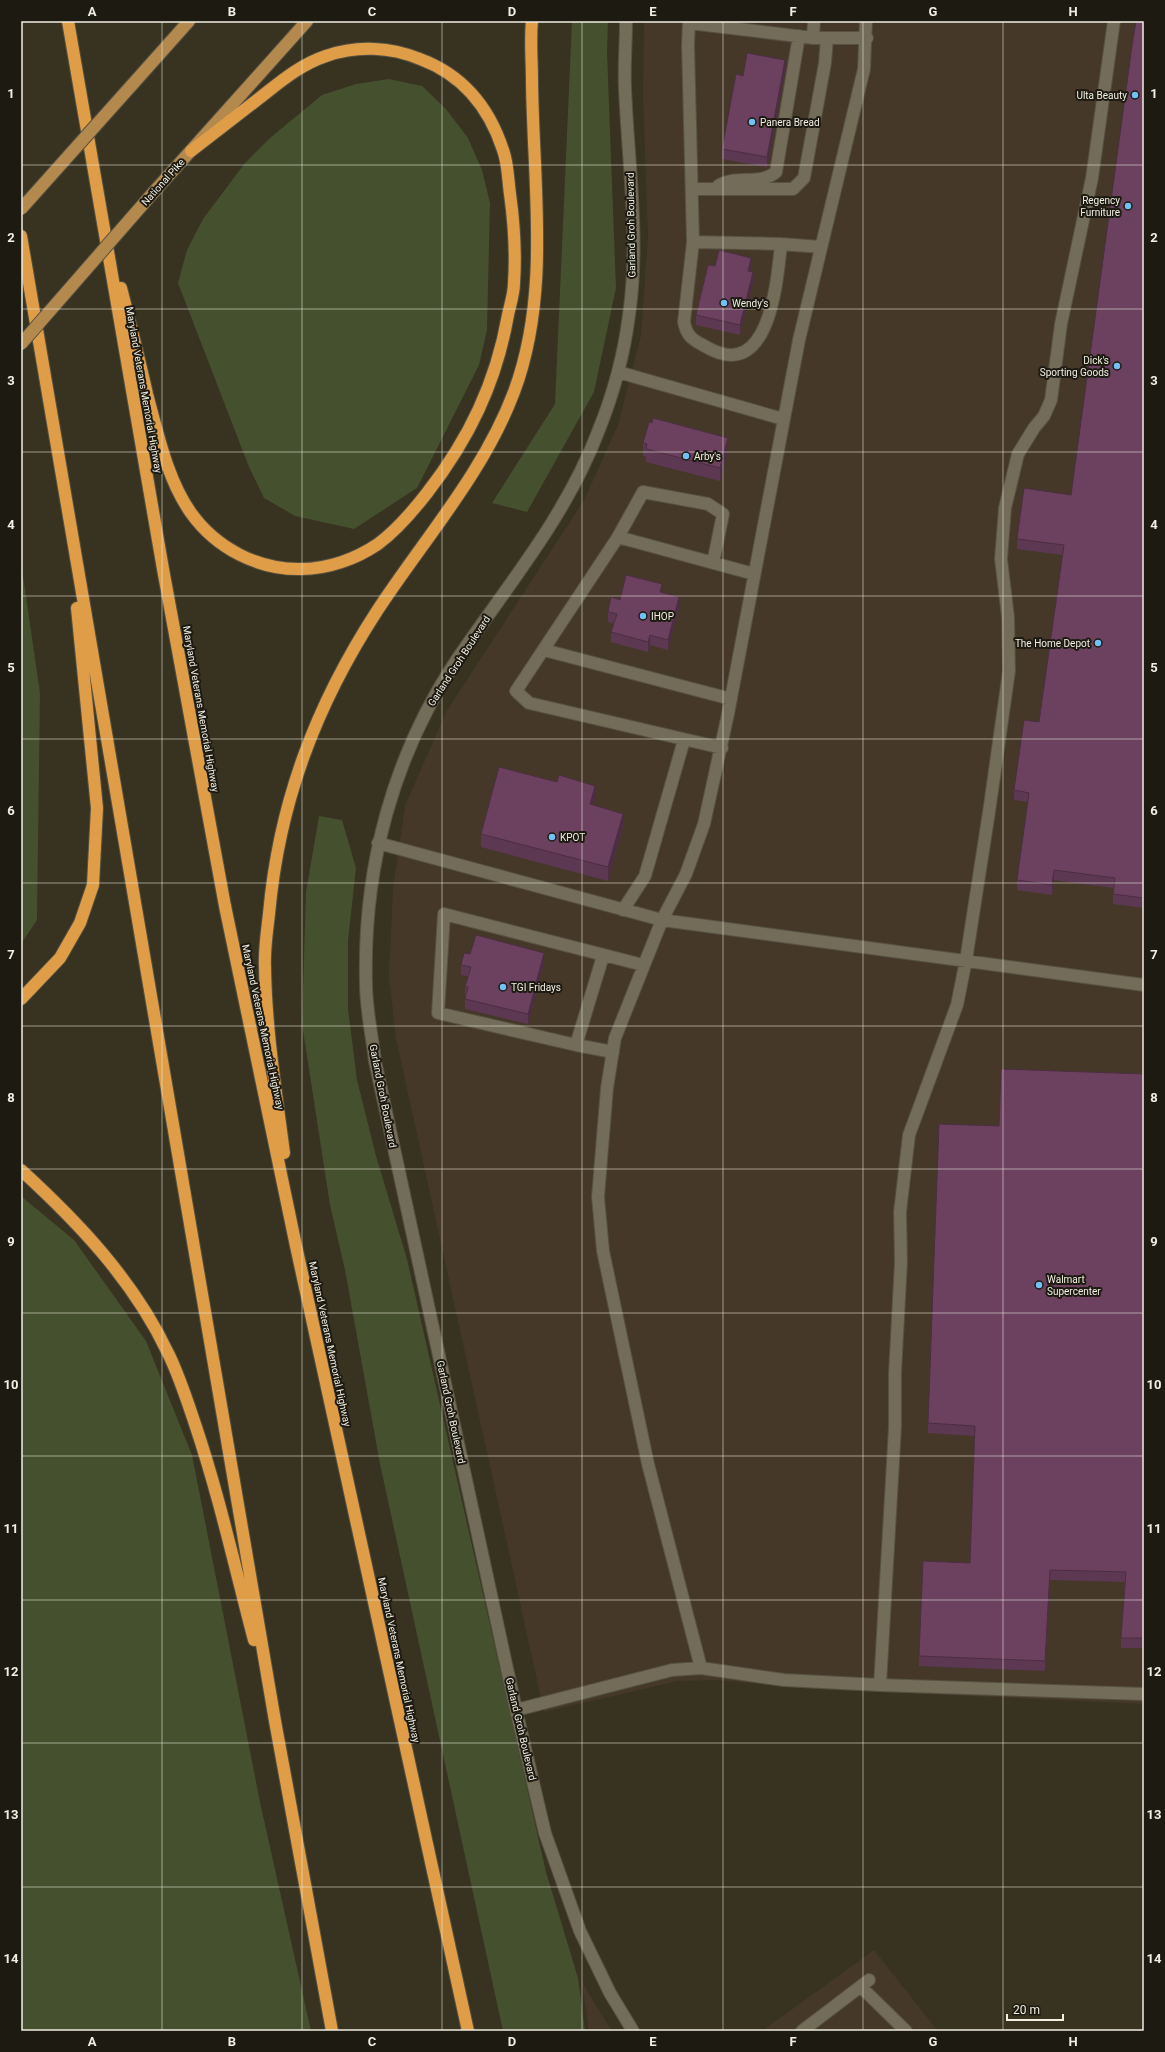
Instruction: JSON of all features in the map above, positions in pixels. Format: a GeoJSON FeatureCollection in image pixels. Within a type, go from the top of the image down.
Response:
{"type":"FeatureCollection","features":[{"type":"Feature","properties":{"kind":"highway","name":"Maryland Veterans Memorial Highway"},"geometry":{"type":"LineString","coordinates":[[68,21],[96,191],[225,906],[296,1246],[468,2031]]}},
{"type":"Feature","properties":{"kind":"highway"},"geometry":{"type":"LineString","coordinates":[[296,1246],[267,1019],[264,964],[273,870],[285,815],[302,757],[323,705],[346,660],[378,608],[470,478],[495,436],[515,390],[527,345],[536,288],[538,217],[532,102],[532,21]]}},
{"type":"Feature","properties":{"kind":"highway"},"geometry":{"type":"LineString","coordinates":[[96,191],[159,440],[174,481],[190,512],[210,535],[233,552],[259,563],[290,569],[318,569],[348,560],[379,543],[411,513],[450,464],[473,424],[492,380],[504,336],[514,285],[512,211],[504,152],[488,115],[467,88],[442,67],[413,56],[385,49],[357,49],[327,55],[297,69],[191,151]]}},
{"type":"Feature","properties":{"kind":"highway"},"geometry":{"type":"LineString","coordinates":[[21,236],[275,1721],[332,2031]]}},
{"type":"Feature","properties":{"kind":"highway"},"geometry":{"type":"LineString","coordinates":[[21,254],[31,295]]}},
{"type":"Feature","properties":{"kind":"highway"},"geometry":{"type":"LineString","coordinates":[[21,999],[60,958],[80,923],[93,884],[97,808],[67,507]]}},
{"type":"Feature","properties":{"kind":"highway"},"geometry":{"type":"LineString","coordinates":[[21,1170],[63,1208],[112,1264],[140,1303],[168,1353],[208,1463],[275,1721]]}},
{"type":"Feature","properties":{"kind":"main road"},"geometry":{"type":"LineString","coordinates":[[21,209],[189,21]]}},
{"type":"Feature","properties":{"kind":"main road","name":"National Pike"},"geometry":{"type":"LineString","coordinates":[[21,344],[152,194],[307,21]]}},
{"type":"Feature","properties":{"kind":"street","name":"Garland Groh Boulevard"},"geometry":{"type":"LineString","coordinates":[[626,21],[625,84],[634,260],[630,315],[618,372],[598,432],[578,480],[553,521],[458,659],[429,705],[392,794],[378,844],[367,915],[366,986],[375,1061],[516,1710],[545,1833],[580,1931],[610,1992],[633,2031]]}},
{"type":"Feature","properties":{"kind":"street"},"geometry":{"type":"LineString","coordinates":[[813,38],[814,21]]}},
{"type":"Feature","properties":{"kind":"street"},"geometry":{"type":"LineString","coordinates":[[701,1668],[648,1464],[603,1251],[598,1197],[607,1088],[615,1038],[662,920],[686,874],[704,824],[722,748],[783,419],[821,247],[864,69],[867,38],[866,21]]}},
{"type":"Feature","properties":{"kind":"street"},"geometry":{"type":"LineString","coordinates":[[880,1685],[895,1427],[895,1373],[901,1262],[900,1212],[905,1154],[909,1135],[957,1005],[966,960],[989,812],[1008,671],[1008,617],[1001,558],[1005,508],[1018,454],[1044,416],[1051,400],[1061,324],[1092,178],[1114,21]]}},
{"type":"Feature","properties":{"kind":"street"},"geometry":{"type":"LineString","coordinates":[[781,244],[777,282],[763,333],[750,350],[734,355],[718,353],[693,340],[686,331],[684,322],[693,242],[688,45],[689,22],[813,38],[867,38]]}},
{"type":"Feature","properties":{"kind":"street"},"geometry":{"type":"LineString","coordinates":[[714,189],[725,181],[765,179],[776,172],[799,36]]}},
{"type":"Feature","properties":{"kind":"street"},"geometry":{"type":"LineString","coordinates":[[692,189],[793,189],[804,178],[825,63],[827,38]]}},
{"type":"Feature","properties":{"kind":"street"},"geometry":{"type":"LineString","coordinates":[[693,242],[781,244],[821,247]]}},
{"type":"Feature","properties":{"kind":"street"},"geometry":{"type":"LineString","coordinates":[[618,372],[783,419]]}},
{"type":"Feature","properties":{"kind":"street"},"geometry":{"type":"LineString","coordinates":[[712,563],[723,514],[708,504],[643,492],[618,537],[516,691],[529,703],[722,748]]}},
{"type":"Feature","properties":{"kind":"street"},"geometry":{"type":"LineString","coordinates":[[618,537],[754,574]]}},
{"type":"Feature","properties":{"kind":"street"},"geometry":{"type":"LineString","coordinates":[[544,650],[731,699]]}},
{"type":"Feature","properties":{"kind":"street"},"geometry":{"type":"LineString","coordinates":[[624,910],[645,876],[684,740]]}},
{"type":"Feature","properties":{"kind":"street"},"geometry":{"type":"LineString","coordinates":[[378,844],[662,920],[1144,985]]}},
{"type":"Feature","properties":{"kind":"street"},"geometry":{"type":"LineString","coordinates":[[613,1052],[576,1045],[438,1013],[444,914],[603,956],[643,965]]}},
{"type":"Feature","properties":{"kind":"street"},"geometry":{"type":"LineString","coordinates":[[576,1045],[603,956]]}},
{"type":"Feature","properties":{"kind":"street"},"geometry":{"type":"LineString","coordinates":[[516,1710],[672,1670],[701,1668],[784,1680],[880,1685],[1144,1694]]}},
{"type":"Feature","properties":{"kind":"street"},"geometry":{"type":"LineString","coordinates":[[802,2031],[865,1983],[903,2030]]}},
{"type":"Feature","properties":{"kind":"shaded area"},"geometry":{"type":"Polygon","coordinates":[[[644,21],[1144,21],[1144,1704],[813,1689],[717,1680],[678,1681],[544,1712],[396,1039],[389,975],[393,889],[405,806],[446,712],[584,500],[618,425],[641,335],[648,236],[643,97],[644,21]]]}},
{"type":"Feature","properties":{"kind":"shaded area"},"geometry":{"type":"Polygon","coordinates":[[[874,1950],[938,2031],[762,2031],[874,1950]]]}},
{"type":"Feature","properties":{"kind":"shaded area"},"geometry":{"type":"Polygon","coordinates":[[[582,1982],[605,2020],[612,2031],[589,2031],[582,1982]]]}},
{"type":"Feature","properties":{"kind":"green space"},"geometry":{"type":"Polygon","coordinates":[[[572,21],[608,21],[607,52],[616,288],[594,392],[527,512],[492,503],[555,404],[572,21]]]}},
{"type":"Feature","properties":{"kind":"green space"},"geometry":{"type":"Polygon","coordinates":[[[389,79],[422,86],[446,109],[468,138],[482,170],[490,203],[487,330],[479,365],[417,488],[354,529],[295,516],[264,498],[249,467],[178,283],[187,250],[203,219],[245,163],[270,138],[322,95],[356,84],[389,79]]]}},
{"type":"Feature","properties":{"kind":"green space"},"geometry":{"type":"Polygon","coordinates":[[[21,562],[40,693],[37,920],[21,944],[21,562]]]}},
{"type":"Feature","properties":{"kind":"green space"},"geometry":{"type":"Polygon","coordinates":[[[319,816],[342,820],[356,868],[348,940],[348,1009],[357,1080],[376,1156],[407,1259],[546,1872],[578,1978],[585,2031],[503,2031],[380,1464],[345,1270],[330,1205],[302,1024],[306,892],[319,816]]]}},
{"type":"Feature","properties":{"kind":"green space"},"geometry":{"type":"Polygon","coordinates":[[[21,1196],[74,1240],[146,1341],[192,1455],[260,1802],[311,2031],[21,2031],[21,1196]]]}},
{"type":"Feature","properties":{"kind":"building","name":"The Home Depot"},"geometry":{"type":"Polygon","coordinates":[[[1136,21],[1144,21],[1144,898],[1113,894],[1115,878],[1054,870],[1052,885],[1017,880],[1029,793],[1014,790],[1024,720],[1039,722],[1064,545],[1017,539],[1024,488],[1071,495],[1136,21]]]}},
{"type":"Feature","properties":{"kind":"building","name":"Panera Bread"},"geometry":{"type":"Polygon","coordinates":[[[747,53],[785,60],[767,157],[722,149],[736,74],[743,76],[747,53]]]}},
{"type":"Feature","properties":{"kind":"building","name":"Wendy's"},"geometry":{"type":"Polygon","coordinates":[[[719,250],[751,258],[748,271],[753,272],[740,325],[696,315],[708,265],[715,266],[719,250]]]}},
{"type":"Feature","properties":{"kind":"building"},"geometry":{"type":"Polygon","coordinates":[[[653,418],[728,438],[720,468],[646,449],[647,444],[643,443],[649,422],[652,423],[653,418]]]}},
{"type":"Feature","properties":{"kind":"building","name":"IHOP"},"geometry":{"type":"Polygon","coordinates":[[[626,575],[662,584],[660,592],[679,597],[668,640],[650,635],[648,642],[611,632],[617,614],[608,612],[611,597],[620,600],[626,575]]]}},
{"type":"Feature","properties":{"kind":"building","name":"KPOT"},"geometry":{"type":"Polygon","coordinates":[[[499,767],[557,782],[559,775],[595,786],[590,804],[623,814],[608,867],[481,834],[499,767]]]}},
{"type":"Feature","properties":{"kind":"building","name":"TGI Fridays"},"geometry":{"type":"Polygon","coordinates":[[[476,935],[544,953],[528,1014],[465,999],[468,987],[465,987],[471,967],[461,965],[464,953],[470,954],[476,935]]]}},
{"type":"Feature","properties":{"kind":"building","name":"Walmart Supercenter"},"geometry":{"type":"Polygon","coordinates":[[[1001,1069],[1144,1074],[1144,1638],[1121,1638],[1126,1572],[1050,1570],[1045,1661],[919,1656],[923,1561],[970,1563],[975,1426],[928,1423],[939,1124],[999,1126],[1001,1069]]]}},
{"type":"Feature","properties":{"kind":"place","name":"Ulta Beauty"},"geometry":{"type":"Point","coordinates":[1135,95]}},
{"type":"Feature","properties":{"kind":"place","name":"Panera Bread"},"geometry":{"type":"Point","coordinates":[752,122]}},
{"type":"Feature","properties":{"kind":"place","name":"Regency Furniture"},"geometry":{"type":"Point","coordinates":[1128,206]}},
{"type":"Feature","properties":{"kind":"place","name":"Wendy's"},"geometry":{"type":"Point","coordinates":[724,303]}},
{"type":"Feature","properties":{"kind":"place","name":"Dick's Sporting Goods"},"geometry":{"type":"Point","coordinates":[1117,366]}},
{"type":"Feature","properties":{"kind":"place","name":"Arby's"},"geometry":{"type":"Point","coordinates":[686,456]}},
{"type":"Feature","properties":{"kind":"place","name":"IHOP"},"geometry":{"type":"Point","coordinates":[643,616]}},
{"type":"Feature","properties":{"kind":"place","name":"The Home Depot"},"geometry":{"type":"Point","coordinates":[1098,643]}},
{"type":"Feature","properties":{"kind":"place","name":"KPOT"},"geometry":{"type":"Point","coordinates":[552,837]}},
{"type":"Feature","properties":{"kind":"place","name":"TGI Fridays"},"geometry":{"type":"Point","coordinates":[503,987]}},
{"type":"Feature","properties":{"kind":"place","name":"Walmart Supercenter"},"geometry":{"type":"Point","coordinates":[1039,1285]}}]}
